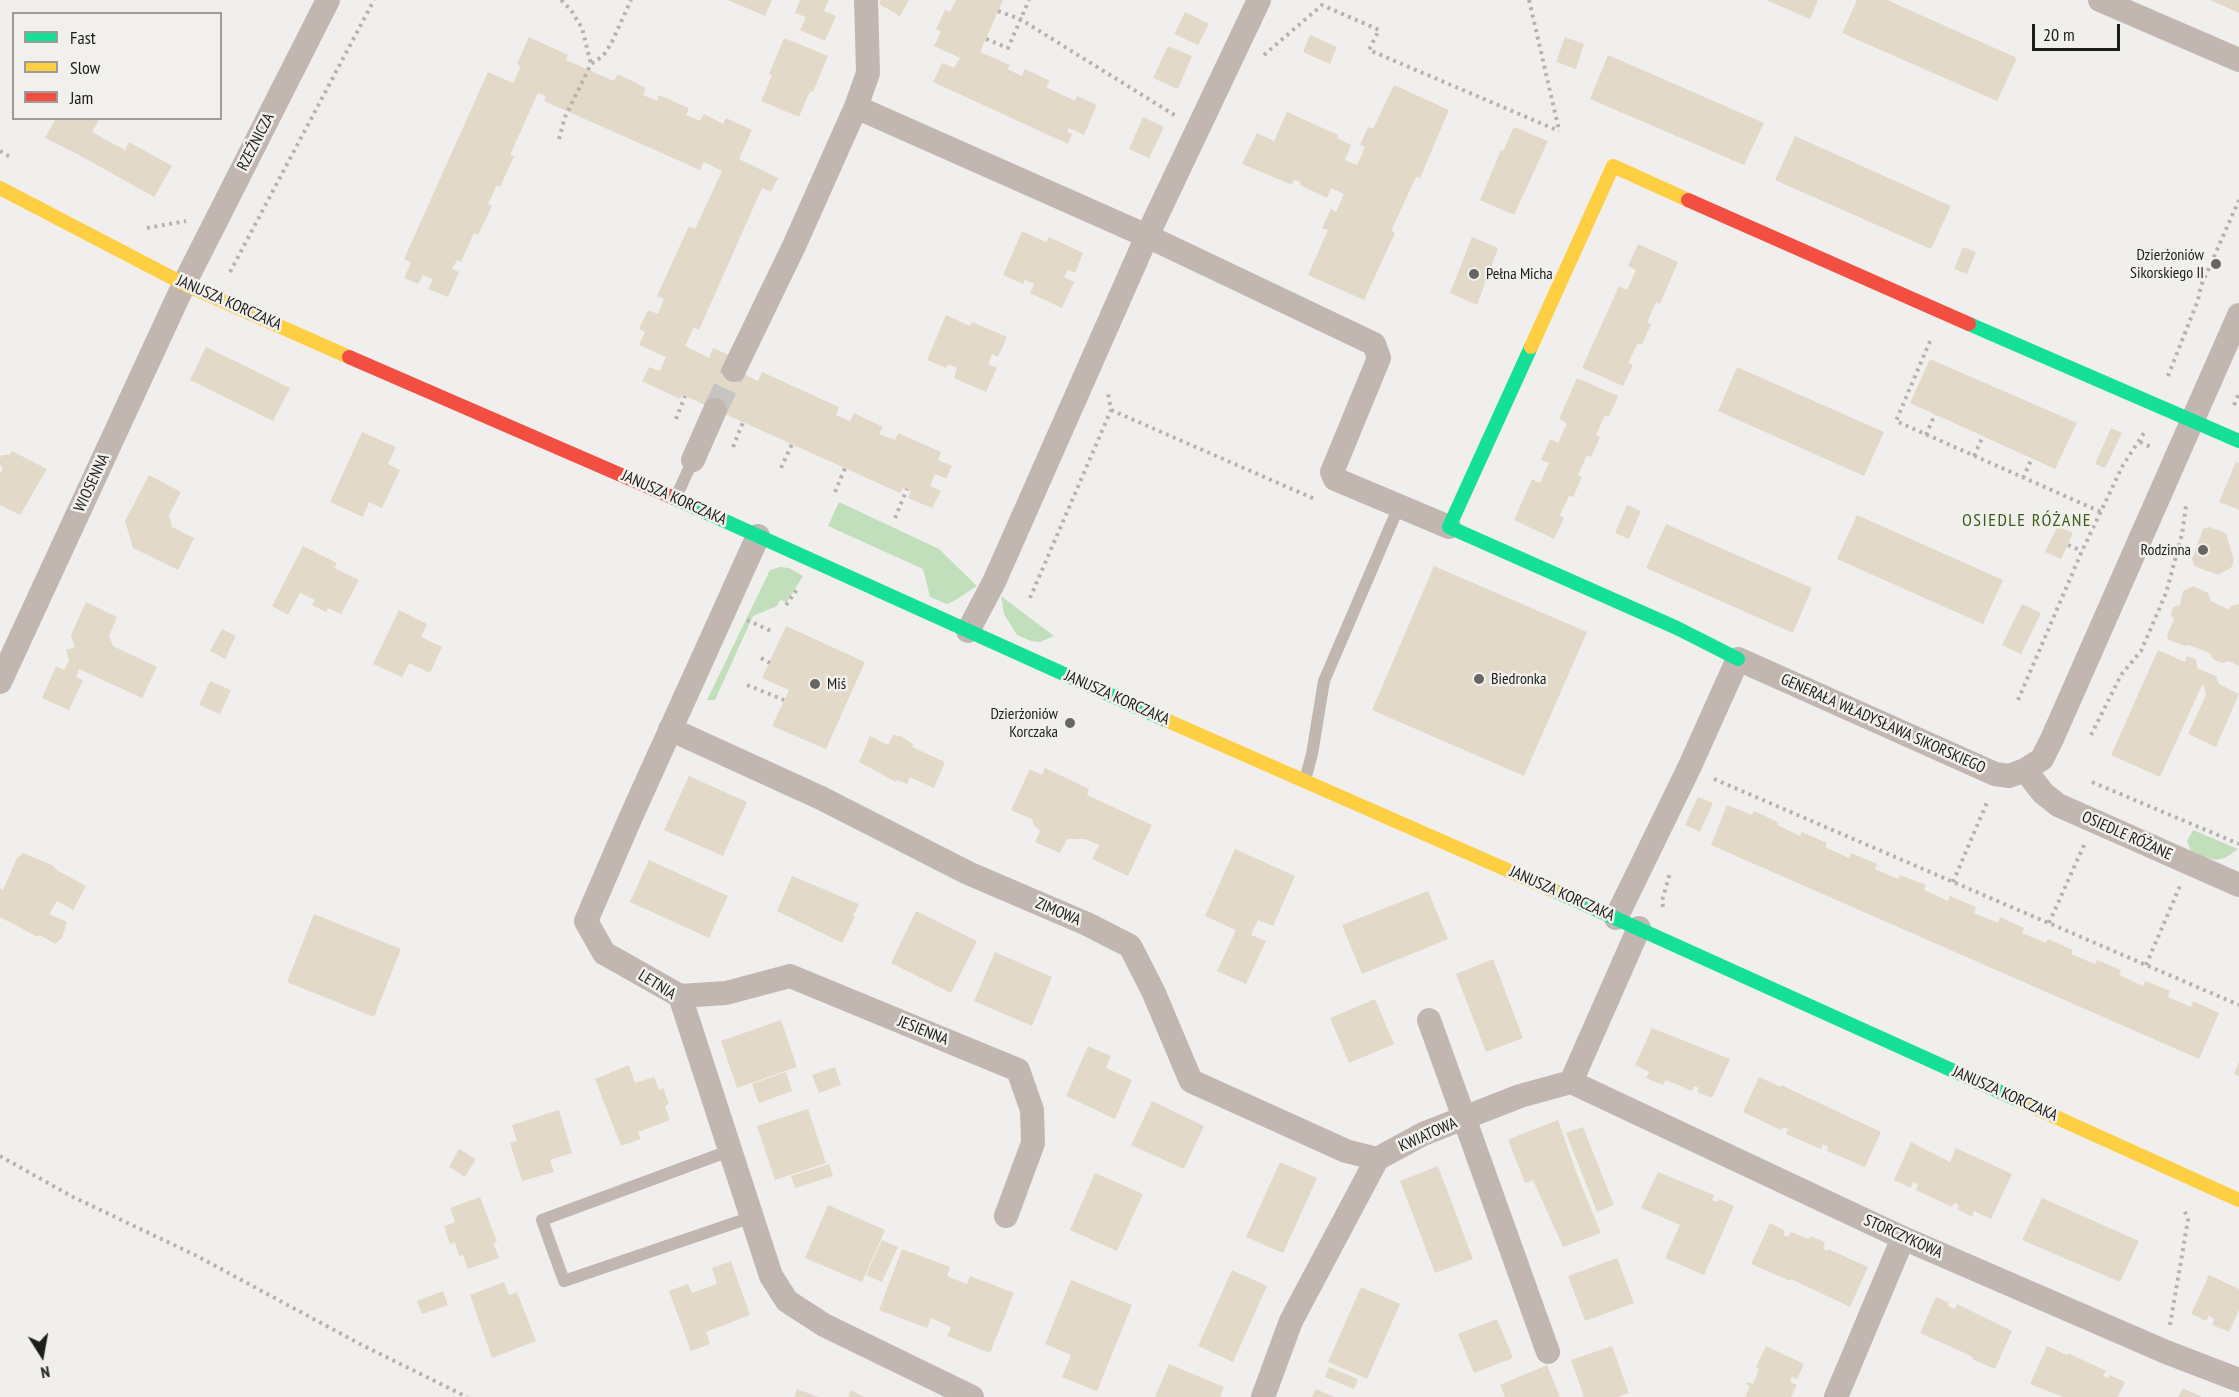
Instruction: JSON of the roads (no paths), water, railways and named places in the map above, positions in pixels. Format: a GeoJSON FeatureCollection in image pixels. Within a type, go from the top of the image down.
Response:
{"type":"FeatureCollection","features":[{"type":"Feature","properties":{"kind":"street","name":"RZEŹNICZA"},"geometry":{"type":"LineString","coordinates":[[184,284],[328,0]]}},
{"type":"Feature","properties":{"kind":"street"},"geometry":{"type":"LineString","coordinates":[[734,370],[794,246],[856,107],[868,72],[866,0]]}},
{"type":"Feature","properties":{"kind":"street"},"geometry":{"type":"LineString","coordinates":[[968,631],[994,582],[1147,236],[1259,0]]}},
{"type":"Feature","properties":{"kind":"street"},"geometry":{"type":"LineString","coordinates":[[2100,0],[2239,60]]}},
{"type":"Feature","properties":{"kind":"street"},"geometry":{"type":"LineString","coordinates":[[856,107],[1147,236],[1374,344],[1379,358],[1332,472],[1335,479],[1677,628],[1738,659],[1689,768],[1616,918]]}},
{"type":"Feature","properties":{"kind":"street"},"geometry":{"type":"LineString","coordinates":[[1449,527],[1612,166],[2239,441]]}},
{"type":"Feature","properties":{"kind":"street","name":"JANUSZA KORCZAKA"},"geometry":{"type":"LineString","coordinates":[[0,188],[184,284],[435,396],[675,498],[1304,782],[1639,928],[2239,1200]]}},
{"type":"Feature","properties":{"kind":"street","name":"WIOSENNA"},"geometry":{"type":"LineString","coordinates":[[0,682],[184,284]]}},
{"type":"Feature","properties":{"kind":"street"},"geometry":{"type":"LineString","coordinates":[[2025,770],[2042,759],[2052,739],[2239,315]]}},
{"type":"Feature","properties":{"kind":"street"},"geometry":{"type":"LineString","coordinates":[[693,460],[715,410]]}},
{"type":"Feature","properties":{"kind":"street","name":"LETNIA"},"geometry":{"type":"LineString","coordinates":[[758,536],[586,921],[604,953],[680,996],[771,1276],[787,1301],[824,1325],[972,1397]]}},
{"type":"Feature","properties":{"kind":"street","name":"GENERAŁA WŁADYSŁAWA SIKORSKIEGO"},"geometry":{"type":"LineString","coordinates":[[1738,659],[1995,774],[2009,776],[2025,770]]}},
{"type":"Feature","properties":{"kind":"street","name":"ZIMOWA"},"geometry":{"type":"LineString","coordinates":[[670,729],[821,798],[968,873],[1087,924],[1130,946],[1153,991],[1191,1081],[1346,1151],[1377,1159]]}},
{"type":"Feature","properties":{"kind":"street","name":"OSIEDLE RÓŻANE"},"geometry":{"type":"LineString","coordinates":[[2025,770],[2043,793],[2058,805],[2238,882]]}},
{"type":"Feature","properties":{"kind":"street"},"geometry":{"type":"LineString","coordinates":[[1571,1082],[1639,928]]}},
{"type":"Feature","properties":{"kind":"street","name":"JESIENNA"},"geometry":{"type":"LineString","coordinates":[[680,996],[726,993],[790,976],[1018,1070],[1032,1110],[1034,1143],[1006,1216]]}},
{"type":"Feature","properties":{"kind":"street"},"geometry":{"type":"LineString","coordinates":[[1429,1020],[1548,1352]]}},
{"type":"Feature","properties":{"kind":"street","name":"KWIATOWA"},"geometry":{"type":"LineString","coordinates":[[1377,1159],[1423,1134],[1520,1096],[1571,1082]]}},
{"type":"Feature","properties":{"kind":"street","name":"STORCZYKOWA"},"geometry":{"type":"LineString","coordinates":[[1571,1082],[1903,1238],[2166,1352],[2239,1380]]}},
{"type":"Feature","properties":{"kind":"street"},"geometry":{"type":"LineString","coordinates":[[1263,1397],[1291,1321],[1377,1159]]}},
{"type":"Feature","properties":{"kind":"street"},"geometry":{"type":"LineString","coordinates":[[1836,1397],[1903,1238]]}},
{"type":"Feature","properties":{"kind":"lane"},"geometry":{"type":"LineString","coordinates":[[675,498],[693,460]]}},
{"type":"Feature","properties":{"kind":"lane"},"geometry":{"type":"LineString","coordinates":[[1304,782],[1312,754],[1324,681],[1399,506]]}},
{"type":"Feature","properties":{"kind":"lane"},"geometry":{"type":"LineString","coordinates":[[729,1150],[542,1220],[564,1281],[752,1216]]}},
{"type":"Feature","properties":{"kind":"tunnel"},"geometry":{"type":"LineString","coordinates":[[715,410],[734,370]]}},
{"type":"Feature","properties":{"kind":"place","name":"Dzierżoniów Sikorskiego II"},"geometry":{"type":"Point","coordinates":[2216,264]}},
{"type":"Feature","properties":{"kind":"place","name":"Pełna Micha"},"geometry":{"type":"Point","coordinates":[1474,274]}},
{"type":"Feature","properties":{"kind":"place","name":"Rodzinna"},"geometry":{"type":"Point","coordinates":[2203,550]}},
{"type":"Feature","properties":{"kind":"place","name":"Biedronka"},"geometry":{"type":"Point","coordinates":[1479,679]}},
{"type":"Feature","properties":{"kind":"place","name":"Miś"},"geometry":{"type":"Point","coordinates":[815,684]}},
{"type":"Feature","properties":{"kind":"place","name":"Dzierżoniów Korczaka"},"geometry":{"type":"Point","coordinates":[1070,723]}},
{"type":"Feature","properties":{"kind":"district","name":"OSIEDLE RÓŻANE"},"geometry":{"type":"Point","coordinates":[2027,521]}}]}
